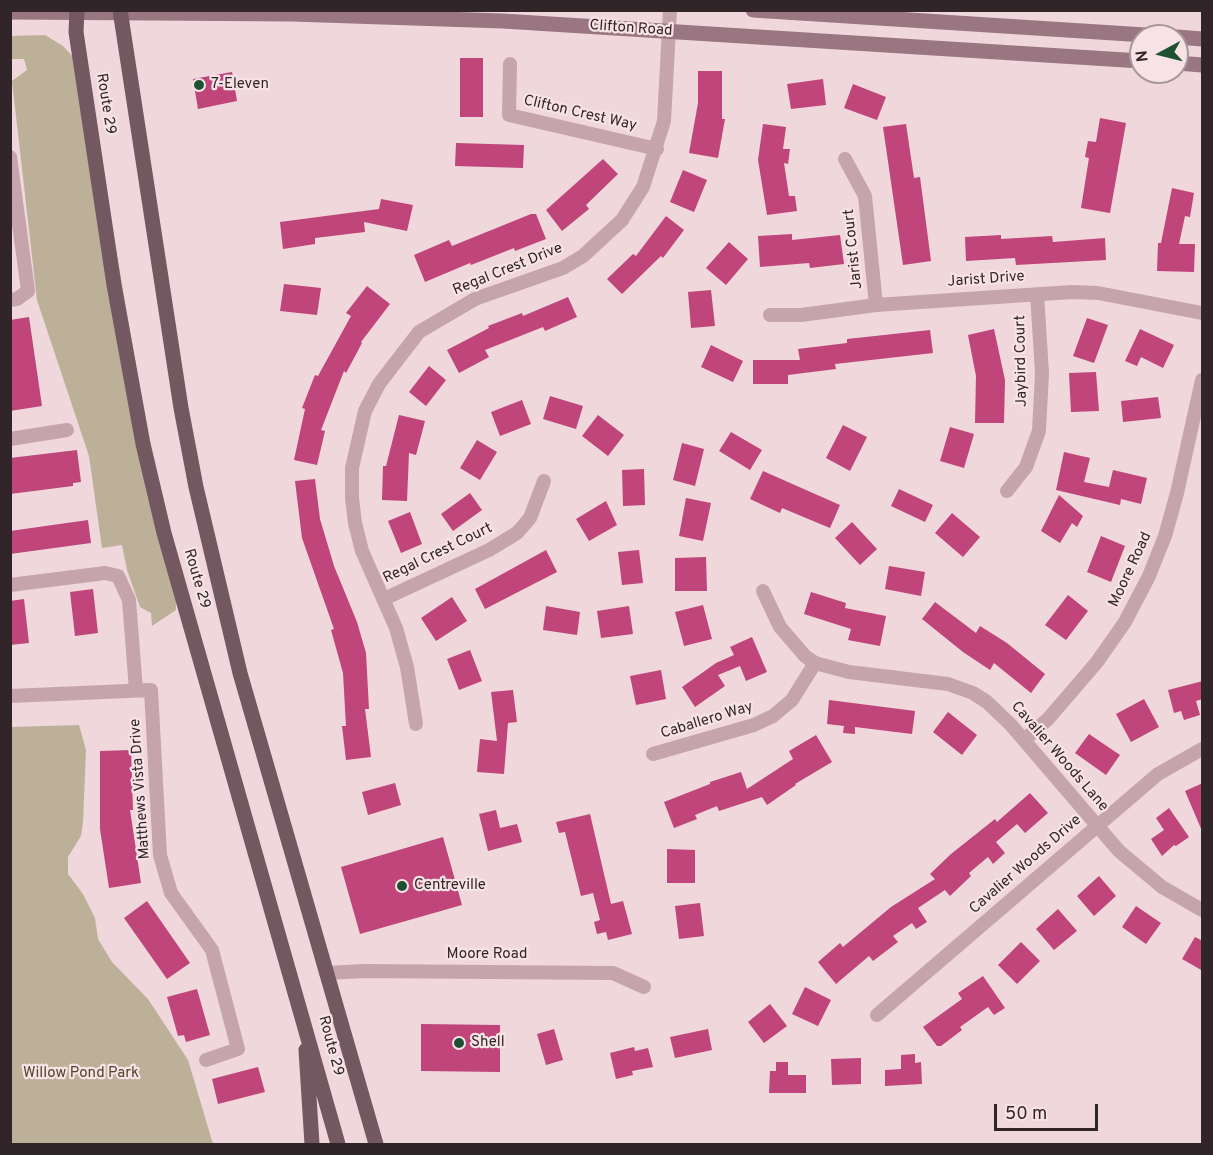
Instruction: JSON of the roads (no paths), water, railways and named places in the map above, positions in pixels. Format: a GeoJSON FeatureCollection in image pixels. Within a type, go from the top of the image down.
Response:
{"type":"FeatureCollection","features":[{"type":"Feature","properties":{"kind":"main road"},"geometry":{"type":"LineString","coordinates":[[753,10],[1129,34]]}},
{"type":"Feature","properties":{"kind":"main road","name":"Route 29"},"geometry":{"type":"LineString","coordinates":[[77,11],[76,32],[112,274],[143,444],[164,533],[338,1144]]}},
{"type":"Feature","properties":{"kind":"main road","name":"Clifton Road"},"geometry":{"type":"LineString","coordinates":[[10,12],[292,14],[503,21],[1129,60]]}},
{"type":"Feature","properties":{"kind":"main road","name":"Route 29"},"geometry":{"type":"LineString","coordinates":[[120,12],[181,408],[196,487],[240,673],[376,1144]]}},
{"type":"Feature","properties":{"kind":"main road"},"geometry":{"type":"LineString","coordinates":[[304,1020],[312,1144]]}},
{"type":"Feature","properties":{"kind":"street","name":"Regal Crest Drive"},"geometry":{"type":"LineString","coordinates":[[416,724],[407,667],[396,628],[362,551],[351,498],[357,440],[365,411],[379,384],[419,332],[453,310],[494,291],[554,273],[583,256],[622,220],[643,187],[657,149],[664,120],[670,10]]}},
{"type":"Feature","properties":{"kind":"street","name":"Clifton Crest Way"},"geometry":{"type":"LineString","coordinates":[[510,64],[509,115],[657,149]]}},
{"type":"Feature","properties":{"kind":"street"},"geometry":{"type":"LineString","coordinates":[[10,157],[28,291],[17,299],[10,300]]}},
{"type":"Feature","properties":{"kind":"street","name":"Jarist Court"},"geometry":{"type":"LineString","coordinates":[[845,159],[865,196],[876,305]]}},
{"type":"Feature","properties":{"kind":"street","name":"Jarist Drive"},"geometry":{"type":"LineString","coordinates":[[770,315],[801,315],[876,305],[1098,292],[1203,313]]}},
{"type":"Feature","properties":{"kind":"street","name":"Jaybird Court"},"geometry":{"type":"LineString","coordinates":[[1007,491],[1026,467],[1039,431],[1042,373],[1037,294]]}},
{"type":"Feature","properties":{"kind":"street","name":"Moore Road"},"geometry":{"type":"LineString","coordinates":[[1024,740],[1048,719],[1097,662],[1125,622],[1149,576],[1165,536],[1177,493],[1203,380]]}},
{"type":"Feature","properties":{"kind":"street"},"geometry":{"type":"LineString","coordinates":[[10,439],[67,430]]}},
{"type":"Feature","properties":{"kind":"street","name":"Regal Crest Court"},"geometry":{"type":"LineString","coordinates":[[384,599],[489,550],[516,533],[530,518],[544,482]]}},
{"type":"Feature","properties":{"kind":"street"},"geometry":{"type":"LineString","coordinates":[[10,585],[105,573],[118,576],[129,600],[136,690],[10,696]]}},
{"type":"Feature","properties":{"kind":"street","name":"Cavalier Woods Lane"},"geometry":{"type":"LineString","coordinates":[[763,591],[780,627],[805,656],[815,663],[849,672],[960,688],[987,702],[1024,740],[1097,826],[1138,869],[1162,887],[1203,910]]}},
{"type":"Feature","properties":{"kind":"street","name":"Caballero Way"},"geometry":{"type":"LineString","coordinates":[[653,754],[754,725],[773,716],[792,700],[815,663]]}},
{"type":"Feature","properties":{"kind":"street","name":"Matthews Vista Drive"},"geometry":{"type":"LineString","coordinates":[[136,690],[151,690],[160,855],[171,893],[212,950],[238,1049],[206,1060]]}},
{"type":"Feature","properties":{"kind":"street","name":"Cavalier Woods Drive"},"geometry":{"type":"LineString","coordinates":[[877,1016],[1158,774],[1203,749]]}},
{"type":"Feature","properties":{"kind":"street","name":"Moore Road"},"geometry":{"type":"LineString","coordinates":[[326,973],[365,971],[613,973],[644,987]]}},
{"type":"Feature","properties":{"kind":"place","name":"7-Eleven"},"geometry":{"type":"Point","coordinates":[199,85]}},
{"type":"Feature","properties":{"kind":"place","name":"Centreville"},"geometry":{"type":"Point","coordinates":[402,886]}},
{"type":"Feature","properties":{"kind":"place","name":"Shell"},"geometry":{"type":"Point","coordinates":[459,1043]}},
{"type":"Feature","properties":{"kind":"park label","name":"Willow Pond Park"},"geometry":{"type":"Point","coordinates":[81,1074]}}]}
